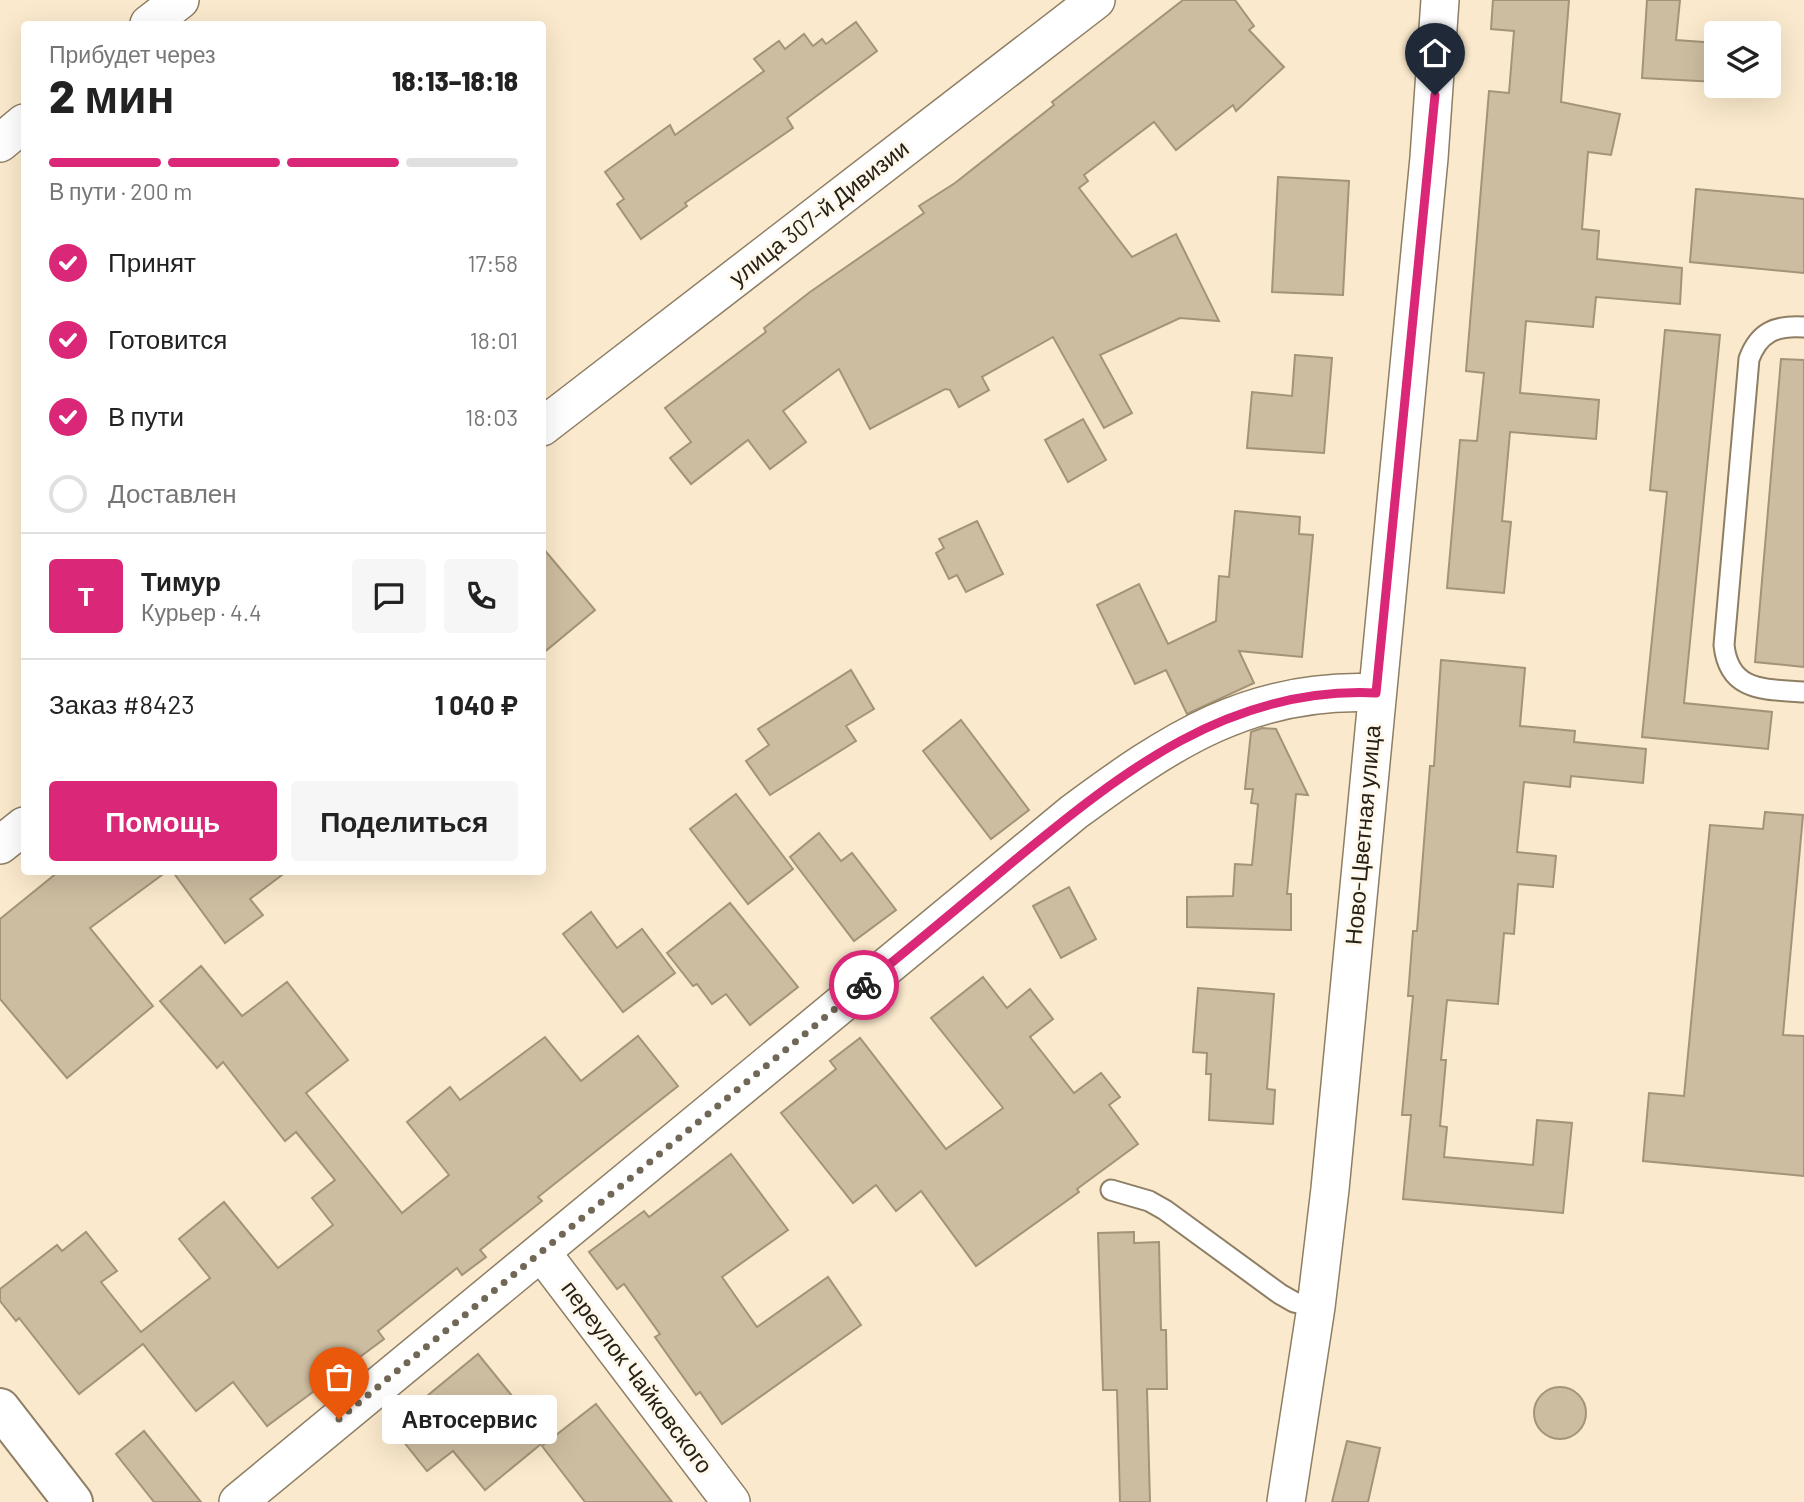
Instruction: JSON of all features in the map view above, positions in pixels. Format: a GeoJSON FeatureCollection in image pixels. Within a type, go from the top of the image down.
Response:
{"type":"FeatureCollection","features":[{"type":"Feature","properties":{"kind":"main road"},"geometry":{"type":"LineString","coordinates":[[0,1408],[73,1502]]}},
{"type":"Feature","properties":{"kind":"street"},"geometry":{"type":"LineString","coordinates":[[153,21],[180,0]]}},
{"type":"Feature","properties":{"kind":"street","name":"улица 307-й Дивизии"},"geometry":{"type":"LineString","coordinates":[[546,423],[1096,0]]}},
{"type":"Feature","properties":{"kind":"street","name":"Ново-Цветная улица"},"geometry":{"type":"LineString","coordinates":[[1286,1502],[1316,1307],[1331,1175],[1431,146],[1440,0]]}},
{"type":"Feature","properties":{"kind":"street"},"geometry":{"type":"LineString","coordinates":[[0,143],[21,126]]}},
{"type":"Feature","properties":{"kind":"street"},"geometry":{"type":"LineString","coordinates":[[238,1502],[1074,812],[1167,746],[1216,722],[1304,696],[1336,691],[1376,693]]}},
{"type":"Feature","properties":{"kind":"street"},"geometry":{"type":"LineString","coordinates":[[0,845],[21,828]]}},
{"type":"Feature","properties":{"kind":"street","name":"переулок Чайковского"},"geometry":{"type":"LineString","coordinates":[[542,1253],[732,1502]]}},
{"type":"Feature","properties":{"kind":"lane"},"geometry":{"type":"LineString","coordinates":[[1804,327],[1779,327],[1765,333],[1754,344],[1748,359],[1724,645],[1726,662],[1734,676],[1749,686],[1804,692]]}},
{"type":"Feature","properties":{"kind":"lane"},"geometry":{"type":"LineString","coordinates":[[1111,1190],[1149,1201],[1280,1294],[1316,1307]]}},
{"type":"Feature","properties":{"kind":"building"},"geometry":{"type":"Polygon","coordinates":[[[1183,0],[1235,0],[1254,26],[1249,30],[1284,67],[1236,111],[1233,105],[1176,150],[1154,122],[1084,175],[1088,181],[1079,188],[1132,257],[1176,234],[1219,321],[1180,318],[1100,355],[1132,413],[1104,428],[1053,337],[982,377],[989,390],[959,407],[950,390],[945,389],[870,429],[839,369],[783,411],[806,442],[770,469],[748,440],[691,484],[670,458],[691,442],[665,408],[766,332],[764,328],[810,292],[924,213],[919,206],[955,183],[1054,105],[1052,102],[1183,0]]]}},
{"type":"Feature","properties":{"kind":"building"},"geometry":{"type":"Polygon","coordinates":[[[1493,0],[1569,0],[1561,102],[1620,114],[1611,155],[1588,152],[1582,229],[1599,231],[1597,259],[1682,268],[1680,304],[1596,297],[1593,327],[1526,321],[1520,393],[1599,400],[1596,439],[1510,432],[1502,521],[1511,522],[1504,593],[1447,588],[1460,440],[1477,441],[1484,373],[1466,371],[1489,91],[1509,93],[1514,31],[1491,29],[1493,0]]]}},
{"type":"Feature","properties":{"kind":"building"},"geometry":{"type":"Polygon","coordinates":[[[1647,0],[1680,0],[1676,40],[1704,42],[1704,81],[1642,78],[1647,0]]]}},
{"type":"Feature","properties":{"kind":"building"},"geometry":{"type":"Polygon","coordinates":[[[856,22],[877,51],[787,118],[793,128],[685,203],[687,206],[641,239],[617,204],[624,199],[605,172],[670,125],[675,135],[764,71],[754,59],[779,41],[785,49],[804,34],[813,46],[822,39],[826,44],[856,22]]]}},
{"type":"Feature","properties":{"kind":"building"},"geometry":{"type":"Polygon","coordinates":[[[1278,177],[1349,181],[1343,295],[1272,292],[1278,177]]]}},
{"type":"Feature","properties":{"kind":"building"},"geometry":{"type":"Polygon","coordinates":[[[1696,189],[1804,199],[1804,273],[1690,262],[1696,189]]]}},
{"type":"Feature","properties":{"kind":"building"},"geometry":{"type":"Polygon","coordinates":[[[1665,330],[1720,335],[1684,703],[1772,712],[1768,749],[1642,737],[1667,492],[1650,490],[1665,330]]]}},
{"type":"Feature","properties":{"kind":"building"},"geometry":{"type":"Polygon","coordinates":[[[1295,355],[1332,358],[1324,453],[1247,448],[1252,392],[1292,396],[1295,355]]]}},
{"type":"Feature","properties":{"kind":"building"},"geometry":{"type":"Polygon","coordinates":[[[1781,359],[1804,360],[1804,667],[1755,662],[1781,359]]]}},
{"type":"Feature","properties":{"kind":"building"},"geometry":{"type":"Polygon","coordinates":[[[1083,419],[1106,460],[1068,482],[1045,440],[1083,419]]]}},
{"type":"Feature","properties":{"kind":"building"},"geometry":{"type":"Polygon","coordinates":[[[1235,511],[1300,517],[1299,534],[1313,535],[1302,657],[1239,651],[1254,683],[1187,714],[1166,670],[1135,684],[1097,605],[1139,584],[1168,644],[1216,621],[1219,576],[1229,577],[1235,511]]]}},
{"type":"Feature","properties":{"kind":"building"},"geometry":{"type":"Polygon","coordinates":[[[977,521],[1003,574],[966,592],[957,575],[949,579],[936,553],[944,548],[939,539],[977,521]]]}},
{"type":"Feature","properties":{"kind":"building"},"geometry":{"type":"Polygon","coordinates":[[[546,552],[595,610],[546,651],[546,552]]]}},
{"type":"Feature","properties":{"kind":"building"},"geometry":{"type":"Polygon","coordinates":[[[1441,660],[1525,668],[1520,726],[1575,731],[1574,742],[1646,749],[1643,783],[1571,776],[1570,787],[1524,782],[1517,852],[1556,856],[1553,887],[1518,884],[1514,934],[1504,933],[1498,1004],[1447,1000],[1441,1060],[1446,1060],[1440,1126],[1447,1127],[1444,1157],[1533,1165],[1537,1120],[1572,1123],[1563,1213],[1403,1199],[1411,1115],[1402,1115],[1413,996],[1408,996],[1413,931],[1417,931],[1430,766],[1434,766],[1441,660]]]}},
{"type":"Feature","properties":{"kind":"building"},"geometry":{"type":"Polygon","coordinates":[[[851,670],[874,709],[846,726],[856,741],[770,795],[746,761],[769,745],[758,729],[851,670]]]}},
{"type":"Feature","properties":{"kind":"building"},"geometry":{"type":"Polygon","coordinates":[[[961,720],[1029,810],[991,839],[923,751],[961,720]]]}},
{"type":"Feature","properties":{"kind":"building"},"geometry":{"type":"Polygon","coordinates":[[[1262,728],[1276,729],[1308,795],[1296,794],[1287,894],[1291,894],[1291,930],[1187,927],[1187,897],[1233,896],[1235,864],[1252,865],[1258,804],[1251,803],[1253,789],[1245,789],[1251,732],[1262,728]]]}},
{"type":"Feature","properties":{"kind":"building"},"geometry":{"type":"Polygon","coordinates":[[[736,794],[793,869],[748,904],[690,829],[736,794]]]}},
{"type":"Feature","properties":{"kind":"building"},"geometry":{"type":"Polygon","coordinates":[[[1765,812],[1803,815],[1783,1035],[1804,1036],[1804,1176],[1643,1161],[1649,1093],[1684,1096],[1710,825],[1763,829],[1765,812]]]}},
{"type":"Feature","properties":{"kind":"building"},"geometry":{"type":"Polygon","coordinates":[[[819,833],[841,861],[852,853],[896,910],[854,941],[790,857],[819,833]]]}},
{"type":"Feature","properties":{"kind":"building"},"geometry":{"type":"Polygon","coordinates":[[[54,875],[162,875],[90,928],[153,1006],[67,1078],[0,999],[0,919],[54,875]]]}},
{"type":"Feature","properties":{"kind":"building"},"geometry":{"type":"Polygon","coordinates":[[[175,875],[282,875],[250,899],[263,915],[225,943],[175,875]]]}},
{"type":"Feature","properties":{"kind":"building"},"geometry":{"type":"Polygon","coordinates":[[[1069,887],[1096,939],[1061,958],[1033,906],[1069,887]]]}},
{"type":"Feature","properties":{"kind":"building"},"geometry":{"type":"Polygon","coordinates":[[[730,903],[798,987],[750,1025],[726,994],[712,1004],[697,984],[693,986],[667,953],[730,903]]]}},
{"type":"Feature","properties":{"kind":"building"},"geometry":{"type":"Polygon","coordinates":[[[591,912],[617,948],[642,929],[675,973],[623,1012],[563,934],[591,912]]]}},
{"type":"Feature","properties":{"kind":"building"},"geometry":{"type":"Polygon","coordinates":[[[201,966],[242,1016],[287,982],[348,1060],[306,1093],[402,1213],[449,1175],[407,1122],[450,1087],[460,1100],[545,1037],[581,1081],[638,1036],[678,1086],[538,1197],[542,1201],[480,1250],[486,1257],[462,1275],[457,1268],[378,1331],[384,1339],[267,1426],[233,1382],[196,1411],[143,1344],[79,1394],[19,1318],[16,1321],[0,1301],[0,1289],[57,1245],[62,1251],[86,1232],[117,1271],[101,1282],[141,1332],[210,1278],[179,1239],[224,1202],[278,1268],[333,1225],[312,1198],[335,1180],[296,1132],[285,1141],[223,1062],[217,1068],[160,1001],[201,966]]]}},
{"type":"Feature","properties":{"kind":"building"},"geometry":{"type":"Polygon","coordinates":[[[983,977],[1007,1008],[1030,989],[1053,1019],[1030,1037],[1074,1093],[1101,1073],[1120,1097],[1109,1105],[1138,1144],[1077,1189],[1079,1192],[976,1266],[921,1191],[896,1211],[876,1185],[853,1203],[781,1113],[836,1069],[830,1061],[860,1038],[946,1149],[1003,1108],[931,1018],[983,977]]]}},
{"type":"Feature","properties":{"kind":"building"},"geometry":{"type":"Polygon","coordinates":[[[1198,988],[1274,994],[1267,1089],[1275,1090],[1273,1124],[1209,1120],[1211,1074],[1206,1074],[1207,1053],[1193,1052],[1198,988]]]}},
{"type":"Feature","properties":{"kind":"building"},"geometry":{"type":"Polygon","coordinates":[[[731,1154],[788,1230],[722,1277],[757,1327],[828,1277],[861,1325],[722,1424],[700,1392],[696,1395],[655,1337],[660,1334],[624,1284],[617,1289],[589,1252],[644,1211],[649,1217],[731,1154]]]}},
{"type":"Feature","properties":{"kind":"building"},"geometry":{"type":"Polygon","coordinates":[[[1134,1232],[1134,1243],[1159,1242],[1161,1330],[1166,1330],[1167,1389],[1147,1389],[1150,1502],[1120,1502],[1117,1390],[1103,1390],[1098,1233],[1134,1232]]]}},
{"type":"Feature","properties":{"kind":"building"},"geometry":{"type":"Polygon","coordinates":[[[478,1354],[547,1439],[485,1490],[453,1451],[427,1471],[388,1422],[413,1401],[416,1405],[478,1354]]]}},
{"type":"Feature","properties":{"kind":"building"},"geometry":{"type":"Polygon","coordinates":[[[1560,1387],[1579,1394],[1586,1413],[1579,1432],[1560,1439],[1541,1432],[1534,1413],[1541,1394],[1560,1387]]]}},
{"type":"Feature","properties":{"kind":"building"},"geometry":{"type":"Polygon","coordinates":[[[596,1404],[672,1502],[585,1502],[542,1446],[596,1404]]]}},
{"type":"Feature","properties":{"kind":"building"},"geometry":{"type":"Polygon","coordinates":[[[144,1431],[201,1502],[154,1502],[116,1454],[144,1431]]]}},
{"type":"Feature","properties":{"kind":"building"},"geometry":{"type":"Polygon","coordinates":[[[1347,1441],[1380,1448],[1368,1502],[1332,1502],[1347,1441]]]}},
{"type":"Feature","properties":{"kind":"way so far"},"geometry":{"type":"LineString","coordinates":[[339,1419],[864,985]]}},
{"type":"Feature","properties":{"kind":"place","name":"Автосервис"},"geometry":{"type":"Point","coordinates":[339,1419]}},
{"type":"Feature","properties":{"kind":"route"},"geometry":{"type":"LineString","coordinates":[[864,985],[1074,812],[1167,746],[1205,726],[1249,710],[1304,696],[1336,691],[1376,693],[1435,95]]}}]}
